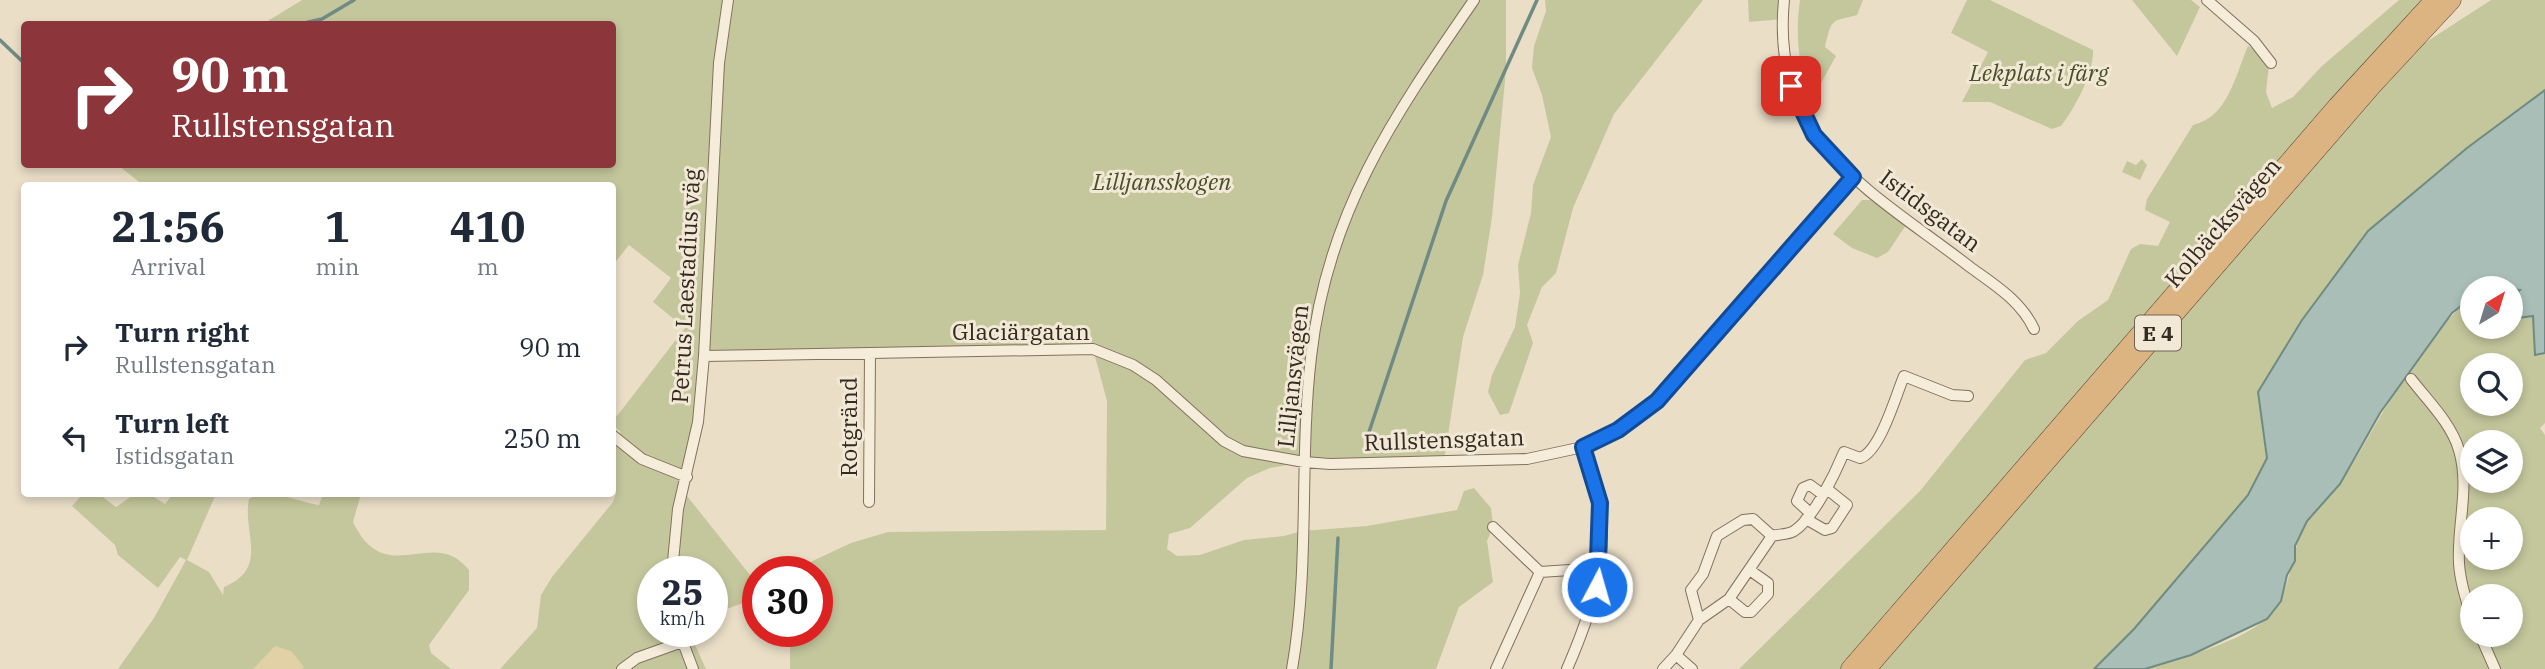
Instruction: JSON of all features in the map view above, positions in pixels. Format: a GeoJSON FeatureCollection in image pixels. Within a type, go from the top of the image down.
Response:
{"type":"FeatureCollection","features":[{"type":"Feature","properties":{"kind":"highway","name":"Kolbäcksvägen"},"geometry":{"type":"LineString","coordinates":[[1850,669],[2328,116],[2434,0]]}},
{"type":"Feature","properties":{"kind":"highway","name":"Kolbäcksvägen"},"geometry":{"type":"LineString","coordinates":[[1867,669],[2364,94],[2452,0]]}},
{"type":"Feature","properties":{"kind":"street","name":"Petrus Laestadius väg"},"geometry":{"type":"LineString","coordinates":[[674,556],[678,509],[698,422],[704,356],[719,63],[729,0]]}},
{"type":"Feature","properties":{"kind":"street","name":"Lilljansvägen"},"geometry":{"type":"LineString","coordinates":[[1292,669],[1300,596],[1304,462],[1314,331],[1343,222],[1380,142],[1474,0]]}},
{"type":"Feature","properties":{"kind":"street","name":"Istidsgatan"},"geometry":{"type":"LineString","coordinates":[[1784,0],[1781,44],[1784,66],[1798,107],[1820,143],[1853,177],[2014,300],[2034,329]]}},
{"type":"Feature","properties":{"kind":"street"},"geometry":{"type":"LineString","coordinates":[[2207,0],[2254,41],[2271,63]]}},
{"type":"Feature","properties":{"kind":"street","name":"Rullstensgatan"},"geometry":{"type":"LineString","coordinates":[[1304,462],[1527,459],[1583,447],[1618,430],[1657,401],[1853,177]]}},
{"type":"Feature","properties":{"kind":"street","name":"Glaciärgatan"},"geometry":{"type":"LineString","coordinates":[[704,356],[1093,349],[1113,355],[1156,380],[1224,441],[1243,451],[1304,462]]}},
{"type":"Feature","properties":{"kind":"street","name":"Rotgränd"},"geometry":{"type":"LineString","coordinates":[[869,502],[870,353]]}},
{"type":"Feature","properties":{"kind":"street"},"geometry":{"type":"LineString","coordinates":[[1663,669],[1676,655],[1699,620],[1729,599],[1772,536],[1792,532],[1807,516],[1825,492],[1844,452],[1864,457],[1874,447],[1904,376],[1952,395],[1968,396]]}},
{"type":"Feature","properties":{"kind":"street"},"geometry":{"type":"LineString","coordinates":[[2411,379],[2451,429],[2459,450],[2463,519],[2459,564],[2462,584]]}},
{"type":"Feature","properties":{"kind":"street"},"geometry":{"type":"LineString","coordinates":[[616,438],[642,459],[687,477]]}},
{"type":"Feature","properties":{"kind":"street"},"geometry":{"type":"LineString","coordinates":[[1567,669],[1595,598],[1600,568],[1600,503],[1583,447]]}},
{"type":"Feature","properties":{"kind":"street"},"geometry":{"type":"LineString","coordinates":[[1810,485],[1825,492],[1847,505],[1832,528],[1825,530],[1807,516],[1797,500],[1803,488],[1810,485]]}},
{"type":"Feature","properties":{"kind":"street"},"geometry":{"type":"LineString","coordinates":[[1699,620],[1691,590],[1703,574],[1717,536],[1750,518],[1772,536]]}},
{"type":"Feature","properties":{"kind":"street"},"geometry":{"type":"LineString","coordinates":[[1493,527],[1539,572],[1600,568]]}},
{"type":"Feature","properties":{"kind":"street"},"geometry":{"type":"LineString","coordinates":[[1729,599],[1745,612],[1751,612],[1768,594],[1768,583],[1751,570]]}},
{"type":"Feature","properties":{"kind":"street"},"geometry":{"type":"LineString","coordinates":[[1496,669],[1539,572]]}},
{"type":"Feature","properties":{"kind":"street"},"geometry":{"type":"LineString","coordinates":[[622,669],[660,647]]}},
{"type":"Feature","properties":{"kind":"street"},"geometry":{"type":"LineString","coordinates":[[684,647],[693,669]]}},
{"type":"Feature","properties":{"kind":"street"},"geometry":{"type":"LineString","coordinates":[[2485,647],[2495,669]]}},
{"type":"Feature","properties":{"kind":"street"},"geometry":{"type":"LineString","coordinates":[[1676,655],[1692,669]]}},
{"type":"Feature","properties":{"kind":"green space","name":"Lilljansskogen"},"geometry":{"type":"Polygon","coordinates":[[[302,0],[1506,0],[1506,70],[1492,217],[1483,275],[1463,337],[1444,461],[1304,462],[1270,468],[1247,478],[1190,528],[1169,534],[1167,549],[1177,556],[1200,555],[1244,540],[1284,536],[1302,531],[1367,526],[1457,510],[1464,491],[1474,488],[1491,508],[1493,527],[1487,541],[1493,582],[1459,607],[1436,669],[790,669],[790,647],[833,647],[833,556],[823,556],[851,543],[888,532],[1106,530],[1107,401],[1093,349],[705,356],[683,491],[742,565],[742,604],[728,608],[728,556],[637,556],[637,647],[696,647],[706,669],[500,669],[537,628],[541,595],[552,577],[616,497],[616,435],[621,432],[616,428],[616,415],[685,328],[653,302],[671,278],[629,245],[616,261],[616,182],[139,182],[122,168],[616,168],[616,21],[268,21],[302,0]]]}},
{"type":"Feature","properties":{"kind":"green space"},"geometry":{"type":"Polygon","coordinates":[[[1545,0],[1703,0],[1614,114],[1573,208],[1556,273],[1542,287],[1527,325],[1533,343],[1509,413],[1500,415],[1488,392],[1492,375],[1515,327],[1520,293],[1518,265],[1531,213],[1533,185],[1551,137],[1542,95],[1532,68],[1534,46],[1546,11],[1545,0]]]}},
{"type":"Feature","properties":{"kind":"green space"},"geometry":{"type":"Polygon","coordinates":[[[1748,0],[1784,0],[1782,19],[1749,22],[1748,0]]]}},
{"type":"Feature","properties":{"kind":"green space"},"geometry":{"type":"Polygon","coordinates":[[[1800,0],[1863,0],[1857,15],[1837,20],[1831,26],[1825,47],[1836,56],[1820,85],[1806,83],[1803,73],[1798,42],[1800,0]]]}},
{"type":"Feature","properties":{"kind":"green space","name":"Lekplats i färg"},"geometry":{"type":"Polygon","coordinates":[[[1967,0],[1990,0],[2093,50],[2083,90],[2061,126],[2052,129],[1990,102],[1962,102],[1988,52],[1951,33],[1967,0]]]}},
{"type":"Feature","properties":{"kind":"green space"},"geometry":{"type":"Polygon","coordinates":[[[2132,0],[2191,0],[2200,7],[2177,56],[2132,0]]]}},
{"type":"Feature","properties":{"kind":"green space"},"geometry":{"type":"Polygon","coordinates":[[[2399,0],[2426,0],[2383,70],[2491,0],[2545,0],[2545,90],[2467,148],[2368,231],[2302,320],[2258,392],[2267,458],[2248,495],[2134,629],[2094,669],[1739,669],[1920,491],[2025,360],[2046,353],[2078,321],[2108,300],[2131,249],[2140,244],[2158,246],[2170,222],[2145,210],[2147,199],[2193,125],[2215,114],[2229,94],[2248,46],[2258,51],[2269,65],[2266,92],[2272,108],[2293,97],[2322,66],[2399,0]]]}},
{"type":"Feature","properties":{"kind":"green space"},"geometry":{"type":"Polygon","coordinates":[[[2142,159],[2147,165],[2140,180],[2122,172],[2127,161],[2136,165],[2142,159]]]}},
{"type":"Feature","properties":{"kind":"green space"},"geometry":{"type":"Polygon","coordinates":[[[1862,200],[1871,200],[1906,225],[1888,252],[1877,258],[1852,248],[1833,234],[1862,200]]]}},
{"type":"Feature","properties":{"kind":"green space"},"geometry":{"type":"Polygon","coordinates":[[[2460,309],[2460,340],[2524,340],[2524,317],[2533,316],[2535,355],[2545,353],[2545,423],[2540,428],[2545,435],[2545,669],[2145,669],[2226,642],[2256,627],[2267,618],[2282,597],[2301,533],[2307,522],[2341,482],[2400,384],[2434,336],[2460,309]]]}},
{"type":"Feature","properties":{"kind":"green space"},"geometry":{"type":"Polygon","coordinates":[[[80,497],[103,497],[116,507],[131,497],[154,497],[165,504],[171,497],[215,497],[187,560],[209,572],[223,595],[224,587],[238,579],[250,560],[249,499],[287,497],[319,505],[322,497],[360,497],[353,522],[366,542],[380,552],[395,555],[440,553],[455,558],[469,570],[469,590],[429,645],[431,653],[451,669],[118,669],[154,618],[186,560],[180,557],[158,588],[118,555],[115,545],[72,506],[80,497]]]}},
{"type":"Feature","properties":{"kind":"sand"},"geometry":{"type":"Polygon","coordinates":[[[275,646],[291,651],[304,667],[253,669],[275,646]]]}},
{"type":"Feature","properties":{"kind":"water"},"geometry":{"type":"Polygon","coordinates":[[[2545,90],[2545,353],[2535,355],[2533,316],[2524,317],[2524,276],[2460,276],[2460,307],[2452,313],[2380,413],[2340,484],[2307,521],[2295,546],[2295,561],[2287,575],[2281,601],[2267,619],[2191,655],[2145,669],[2094,669],[2134,629],[2248,495],[2267,458],[2258,392],[2302,320],[2368,231],[2467,148],[2545,90]]]}},
{"type":"Feature","properties":{"kind":"waterway"},"geometry":{"type":"LineString","coordinates":[[313,21],[322,19],[354,0]]}},
{"type":"Feature","properties":{"kind":"waterway"},"geometry":{"type":"LineString","coordinates":[[1367,438],[1446,201],[1537,0]]}},
{"type":"Feature","properties":{"kind":"waterway"},"geometry":{"type":"LineString","coordinates":[[0,40],[21,60]]}},
{"type":"Feature","properties":{"kind":"waterway"},"geometry":{"type":"LineString","coordinates":[[1331,669],[1338,538]]}},
{"type":"Feature","properties":{"kind":"route"},"geometry":{"type":"LineString","coordinates":[[1597,587],[1600,568],[1600,503],[1583,447],[1618,430],[1657,401],[1724,328],[1853,177],[1814,135],[1798,107],[1791,86]]}}]}
